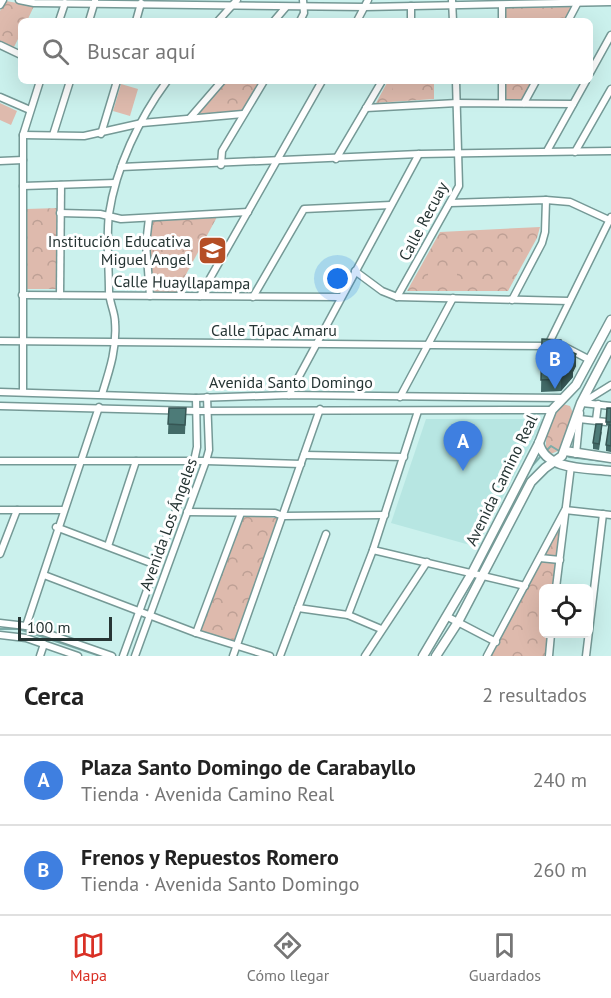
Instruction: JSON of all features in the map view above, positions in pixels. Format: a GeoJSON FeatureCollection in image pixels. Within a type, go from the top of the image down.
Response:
{"type":"FeatureCollection","features":[{"type":"Feature","properties":{"kind":"main road","name":"Avenida Camino Real"},"geometry":{"type":"LineString","coordinates":[[423,656],[448,617],[538,443],[552,410],[576,385],[611,320]]}},
{"type":"Feature","properties":{"kind":"main road","name":"Avenida Camino Real"},"geometry":{"type":"LineString","coordinates":[[436,656],[458,622],[531,482],[565,451],[580,411],[611,346]]}},
{"type":"Feature","properties":{"kind":"main road","name":"Avenida Santo Domingo"},"geometry":{"type":"LineString","coordinates":[[564,398],[575,399],[580,411]]}},
{"type":"Feature","properties":{"kind":"main road"},"geometry":{"type":"LineString","coordinates":[[538,443],[544,457],[571,466],[611,471]]}},
{"type":"Feature","properties":{"kind":"main road"},"geometry":{"type":"LineString","coordinates":[[565,451],[576,455],[611,458]]}},
{"type":"Feature","properties":{"kind":"street"},"geometry":{"type":"LineString","coordinates":[[0,5],[3,0]]}},
{"type":"Feature","properties":{"kind":"street"},"geometry":{"type":"LineString","coordinates":[[19,0],[65,3],[95,1],[235,3],[286,7],[303,3],[411,6],[453,3],[611,2]]}},
{"type":"Feature","properties":{"kind":"street"},"geometry":{"type":"LineString","coordinates":[[90,18],[95,1]]}},
{"type":"Feature","properties":{"kind":"street"},"geometry":{"type":"LineString","coordinates":[[60,18],[65,3]]}},
{"type":"Feature","properties":{"kind":"street"},"geometry":{"type":"LineString","coordinates":[[137,18],[141,3]]}},
{"type":"Feature","properties":{"kind":"street"},"geometry":{"type":"LineString","coordinates":[[221,18],[235,3]]}},
{"type":"Feature","properties":{"kind":"street"},"geometry":{"type":"LineString","coordinates":[[300,18],[303,3]]}},
{"type":"Feature","properties":{"kind":"street"},"geometry":{"type":"LineString","coordinates":[[502,4],[502,18]]}},
{"type":"Feature","properties":{"kind":"street"},"geometry":{"type":"LineString","coordinates":[[570,18],[577,4]]}},
{"type":"Feature","properties":{"kind":"street"},"geometry":{"type":"LineString","coordinates":[[411,6],[411,18]]}},
{"type":"Feature","properties":{"kind":"street"},"geometry":{"type":"LineString","coordinates":[[277,18],[286,7]]}},
{"type":"Feature","properties":{"kind":"street"},"geometry":{"type":"LineString","coordinates":[[593,68],[611,35]]}},
{"type":"Feature","properties":{"kind":"street"},"geometry":{"type":"LineString","coordinates":[[0,45],[18,54]]}},
{"type":"Feature","properties":{"kind":"street"},"geometry":{"type":"LineString","coordinates":[[23,392],[23,135],[39,84]]}},
{"type":"Feature","properties":{"kind":"street"},"geometry":{"type":"LineString","coordinates":[[53,135],[69,84]]}},
{"type":"Feature","properties":{"kind":"street"},"geometry":{"type":"LineString","coordinates":[[101,134],[116,84]]}},
{"type":"Feature","properties":{"kind":"street"},"geometry":{"type":"LineString","coordinates":[[102,394],[115,354],[116,342],[115,320],[109,295],[109,216],[115,183],[142,123],[165,84]]}},
{"type":"Feature","properties":{"kind":"street"},"geometry":{"type":"LineString","coordinates":[[189,119],[219,84]]}},
{"type":"Feature","properties":{"kind":"street"},"geometry":{"type":"LineString","coordinates":[[221,165],[222,151],[262,84]]}},
{"type":"Feature","properties":{"kind":"street"},"geometry":{"type":"LineString","coordinates":[[200,296],[320,84]]}},
{"type":"Feature","properties":{"kind":"street"},"geometry":{"type":"LineString","coordinates":[[336,159],[380,84]]}},
{"type":"Feature","properties":{"kind":"street","name":"Calle Recuay"},"geometry":{"type":"LineString","coordinates":[[397,297],[459,186],[456,84]]}},
{"type":"Feature","properties":{"kind":"street"},"geometry":{"type":"LineString","coordinates":[[502,84],[502,103]]}},
{"type":"Feature","properties":{"kind":"street"},"geometry":{"type":"LineString","coordinates":[[525,104],[535,84]]}},
{"type":"Feature","properties":{"kind":"street"},"geometry":{"type":"LineString","coordinates":[[547,151],[584,84]]}},
{"type":"Feature","properties":{"kind":"street"},"geometry":{"type":"LineString","coordinates":[[575,152],[611,89]]}},
{"type":"Feature","properties":{"kind":"street"},"geometry":{"type":"LineString","coordinates":[[0,97],[30,110]]}},
{"type":"Feature","properties":{"kind":"street"},"geometry":{"type":"LineString","coordinates":[[366,108],[457,103],[573,104]]}},
{"type":"Feature","properties":{"kind":"street"},"geometry":{"type":"LineString","coordinates":[[23,135],[101,134],[142,123],[243,114]]}},
{"type":"Feature","properties":{"kind":"street"},"geometry":{"type":"LineString","coordinates":[[121,167],[221,165],[419,154],[611,152]]}},
{"type":"Feature","properties":{"kind":"street"},"geometry":{"type":"LineString","coordinates":[[289,395],[419,154]]}},
{"type":"Feature","properties":{"kind":"street"},"geometry":{"type":"LineString","coordinates":[[0,161],[23,160]]}},
{"type":"Feature","properties":{"kind":"street"},"geometry":{"type":"LineString","coordinates":[[23,186],[115,183]]}},
{"type":"Feature","properties":{"kind":"street"},"geometry":{"type":"LineString","coordinates":[[60,295],[61,185]]}},
{"type":"Feature","properties":{"kind":"street"},"geometry":{"type":"LineString","coordinates":[[512,300],[546,232],[546,200]]}},
{"type":"Feature","properties":{"kind":"street"},"geometry":{"type":"LineString","coordinates":[[450,203],[546,200],[577,204],[610,218],[548,346]]}},
{"type":"Feature","properties":{"kind":"street"},"geometry":{"type":"LineString","coordinates":[[253,297],[304,209],[391,206]]}},
{"type":"Feature","properties":{"kind":"street"},"geometry":{"type":"LineString","coordinates":[[60,213],[122,219],[248,212]]}},
{"type":"Feature","properties":{"kind":"street"},"geometry":{"type":"LineString","coordinates":[[149,218],[146,244],[150,296]]}},
{"type":"Feature","properties":{"kind":"street"},"geometry":{"type":"LineString","coordinates":[[355,271],[382,291],[397,297],[569,301]]}},
{"type":"Feature","properties":{"kind":"street","name":"Calle Huayllapampa"},"geometry":{"type":"LineString","coordinates":[[22,295],[341,297]]}},
{"type":"Feature","properties":{"kind":"street"},"geometry":{"type":"LineString","coordinates":[[400,397],[453,298]]}},
{"type":"Feature","properties":{"kind":"street","name":"Calle Túpac Amaru"},"geometry":{"type":"LineString","coordinates":[[0,341],[562,346],[590,360]]}},
{"type":"Feature","properties":{"kind":"street"},"geometry":{"type":"LineString","coordinates":[[576,455],[580,411],[611,386]]}},
{"type":"Feature","properties":{"kind":"street","name":"Avenida Santo Domingo"},"geometry":{"type":"LineString","coordinates":[[0,392],[196,398],[289,395],[564,398]]}},
{"type":"Feature","properties":{"kind":"street","name":"Avenida Los Ángeles"},"geometry":{"type":"LineString","coordinates":[[123,656],[194,461],[197,447],[196,398]]}},
{"type":"Feature","properties":{"kind":"street","name":"Avenida Los Ángeles"},"geometry":{"type":"LineString","coordinates":[[135,656],[206,461],[207,398]]}},
{"type":"Feature","properties":{"kind":"street"},"geometry":{"type":"LineString","coordinates":[[580,411],[598,404],[611,406]]}},
{"type":"Feature","properties":{"kind":"street"},"geometry":{"type":"LineString","coordinates":[[596,420],[598,404]]}},
{"type":"Feature","properties":{"kind":"street","name":"Avenida Santo Domingo"},"geometry":{"type":"LineString","coordinates":[[0,406],[197,411],[320,408],[418,411],[552,410]]}},
{"type":"Feature","properties":{"kind":"street"},"geometry":{"type":"LineString","coordinates":[[26,626],[44,575],[62,510],[99,407]]}},
{"type":"Feature","properties":{"kind":"street"},"geometry":{"type":"LineString","coordinates":[[232,656],[320,408]]}},
{"type":"Feature","properties":{"kind":"street"},"geometry":{"type":"LineString","coordinates":[[348,615],[374,549],[418,411]]}},
{"type":"Feature","properties":{"kind":"street"},"geometry":{"type":"LineString","coordinates":[[580,411],[596,420],[606,422]]}},
{"type":"Feature","properties":{"kind":"street"},"geometry":{"type":"LineString","coordinates":[[304,455],[404,457]]}},
{"type":"Feature","properties":{"kind":"street"},"geometry":{"type":"LineString","coordinates":[[0,461],[206,461],[301,464]]}},
{"type":"Feature","properties":{"kind":"street"},"geometry":{"type":"LineString","coordinates":[[108,546],[136,461]]}},
{"type":"Feature","properties":{"kind":"street"},"geometry":{"type":"LineString","coordinates":[[557,584],[571,466]]}},
{"type":"Feature","properties":{"kind":"street"},"geometry":{"type":"LineString","coordinates":[[0,510],[62,510]]}},
{"type":"Feature","properties":{"kind":"street"},"geometry":{"type":"LineString","coordinates":[[0,554],[17,510]]}},
{"type":"Feature","properties":{"kind":"street"},"geometry":{"type":"LineString","coordinates":[[565,510],[611,515]]}},
{"type":"Feature","properties":{"kind":"street"},"geometry":{"type":"LineString","coordinates":[[487,656],[565,510]]}},
{"type":"Feature","properties":{"kind":"street"},"geometry":{"type":"LineString","coordinates":[[187,512],[275,513],[283,516],[385,515]]}},
{"type":"Feature","properties":{"kind":"street"},"geometry":{"type":"LineString","coordinates":[[196,633],[241,513]]}},
{"type":"Feature","properties":{"kind":"street"},"geometry":{"type":"LineString","coordinates":[[586,656],[603,514]]}},
{"type":"Feature","properties":{"kind":"street"},"geometry":{"type":"LineString","coordinates":[[57,527],[156,565]]}},
{"type":"Feature","properties":{"kind":"street"},"geometry":{"type":"LineString","coordinates":[[280,656],[326,534]]}},
{"type":"Feature","properties":{"kind":"street"},"geometry":{"type":"LineString","coordinates":[[374,549],[525,586]]}},
{"type":"Feature","properties":{"kind":"street"},"geometry":{"type":"LineString","coordinates":[[540,558],[560,560]]}},
{"type":"Feature","properties":{"kind":"street"},"geometry":{"type":"LineString","coordinates":[[365,656],[427,562]]}},
{"type":"Feature","properties":{"kind":"street"},"geometry":{"type":"LineString","coordinates":[[44,575],[196,633],[270,656]]}},
{"type":"Feature","properties":{"kind":"street"},"geometry":{"type":"LineString","coordinates":[[298,608],[348,615],[381,629]]}},
{"type":"Feature","properties":{"kind":"street"},"geometry":{"type":"LineString","coordinates":[[448,617],[496,642]]}},
{"type":"Feature","properties":{"kind":"street"},"geometry":{"type":"LineString","coordinates":[[0,623],[26,626],[112,656]]}},
{"type":"Feature","properties":{"kind":"street"},"geometry":{"type":"LineString","coordinates":[[0,635],[26,638],[78,656]]}},
{"type":"Feature","properties":{"kind":"street"},"geometry":{"type":"LineString","coordinates":[[549,656],[551,638]]}},
{"type":"Feature","properties":{"kind":"street"},"geometry":{"type":"LineString","coordinates":[[40,656],[44,644]]}},
{"type":"Feature","properties":{"kind":"shaded area"},"geometry":{"type":"Polygon","coordinates":[[[426,419],[544,419],[477,547],[391,523],[426,419]]]}},
{"type":"Feature","properties":{"kind":"green space"},"geometry":{"type":"Polygon","coordinates":[[[6,1],[34,6],[28,18],[18,18],[18,39],[14,47],[0,41],[0,11],[6,1]]]}},
{"type":"Feature","properties":{"kind":"green space"},"geometry":{"type":"Polygon","coordinates":[[[571,7],[566,18],[505,18],[505,8],[571,7]]]}},
{"type":"Feature","properties":{"kind":"green space"},"geometry":{"type":"Polygon","coordinates":[[[525,13],[553,13],[553,18],[525,18],[525,13]]]}},
{"type":"Feature","properties":{"kind":"green space"},"geometry":{"type":"Polygon","coordinates":[[[121,84],[138,89],[130,116],[113,111],[121,84]]]}},
{"type":"Feature","properties":{"kind":"green space"},"geometry":{"type":"Polygon","coordinates":[[[222,84],[260,84],[242,112],[195,116],[222,84]]]}},
{"type":"Feature","properties":{"kind":"green space"},"geometry":{"type":"Polygon","coordinates":[[[386,84],[434,84],[434,99],[376,103],[386,84]]]}},
{"type":"Feature","properties":{"kind":"green space"},"geometry":{"type":"Polygon","coordinates":[[[392,84],[419,84],[419,93],[393,94],[392,84]]]}},
{"type":"Feature","properties":{"kind":"green space"},"geometry":{"type":"Polygon","coordinates":[[[505,84],[530,84],[522,100],[505,101],[505,84]]]}},
{"type":"Feature","properties":{"kind":"green space"},"geometry":{"type":"Polygon","coordinates":[[[0,103],[17,111],[11,125],[0,120],[0,103]]]}},
{"type":"Feature","properties":{"kind":"green space"},"geometry":{"type":"Polygon","coordinates":[[[58,208],[59,289],[25,289],[26,209],[58,208]]]}},
{"type":"Feature","properties":{"kind":"green space"},"geometry":{"type":"Polygon","coordinates":[[[217,217],[176,293],[153,293],[149,244],[151,221],[217,217]]]}},
{"type":"Feature","properties":{"kind":"green space"},"geometry":{"type":"Polygon","coordinates":[[[540,227],[537,238],[508,291],[407,291],[440,232],[540,227]]]}},
{"type":"Feature","properties":{"kind":"green space"},"geometry":{"type":"Polygon","coordinates":[[[428,266],[457,266],[457,285],[428,285],[428,266]]]}},
{"type":"Feature","properties":{"kind":"green space"},"geometry":{"type":"Polygon","coordinates":[[[563,404],[570,406],[573,413],[560,450],[551,454],[547,451],[546,446],[547,434],[563,404]]]}},
{"type":"Feature","properties":{"kind":"green space"},"geometry":{"type":"Polygon","coordinates":[[[243,515],[278,518],[233,644],[200,631],[243,515]]]}},
{"type":"Feature","properties":{"kind":"green space"},"geometry":{"type":"Polygon","coordinates":[[[561,524],[554,584],[539,584],[539,638],[548,638],[546,656],[491,656],[561,524]]]}},
{"type":"Feature","properties":{"kind":"building"},"geometry":{"type":"Polygon","coordinates":[[[542,339],[561,340],[563,347],[576,354],[571,363],[573,364],[561,379],[541,380],[542,339]]]}},
{"type":"Feature","properties":{"kind":"building"},"geometry":{"type":"Polygon","coordinates":[[[169,408],[186,408],[185,425],[168,424],[169,408]]]}},
{"type":"Feature","properties":{"kind":"building"},"geometry":{"type":"Polygon","coordinates":[[[607,408],[611,408],[611,422],[606,422],[607,408]]]}},
{"type":"Feature","properties":{"kind":"building"},"geometry":{"type":"Polygon","coordinates":[[[596,424],[602,424],[599,444],[593,443],[596,424]]]}},
{"type":"Feature","properties":{"kind":"building"},"geometry":{"type":"Polygon","coordinates":[[[609,425],[611,425],[611,446],[606,445],[609,425]]]}},
{"type":"Feature","properties":{"kind":"waterway"},"geometry":{"type":"LineString","coordinates":[[545,452],[551,446],[569,457],[603,461]]}},
{"type":"Feature","properties":{"kind":"waterway"},"geometry":{"type":"LineString","coordinates":[[531,467],[541,456]]}},
{"type":"Feature","properties":{"kind":"waterway"},"geometry":{"type":"LineString","coordinates":[[432,649],[467,589]]}},
{"type":"Feature","properties":{"kind":"waterway"},"geometry":{"type":"LineString","coordinates":[[0,629],[19,629],[100,656]]}},
{"type":"Feature","properties":{"kind":"place","name":"Institución Educativa Miguel Angel"},"geometry":{"type":"Point","coordinates":[212,250]}},
{"type":"Feature","properties":{"kind":"place","name":"Frenos y Repuestos Romero"},"geometry":{"type":"Point","coordinates":[555,389]}},
{"type":"Feature","properties":{"kind":"place","name":"Plaza Santo Domingo de Carabayllo"},"geometry":{"type":"Point","coordinates":[463,471]}}]}
